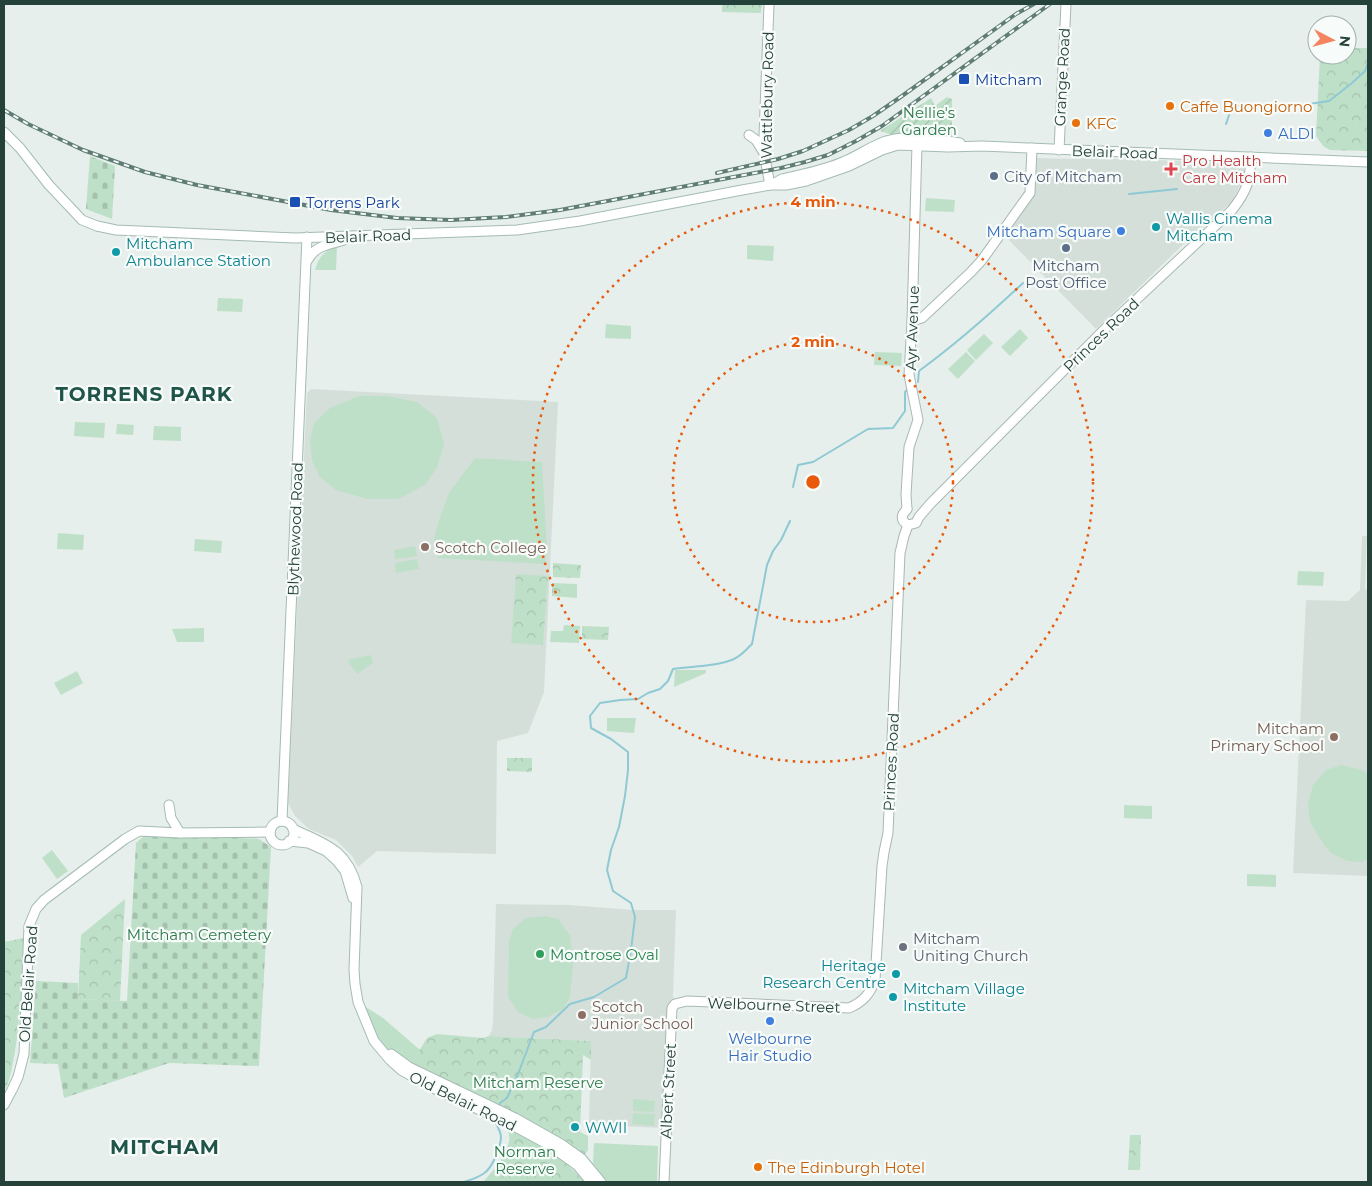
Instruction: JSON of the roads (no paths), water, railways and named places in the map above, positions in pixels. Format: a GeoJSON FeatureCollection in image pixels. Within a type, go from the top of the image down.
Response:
{"type":"FeatureCollection","features":[{"type":"Feature","properties":{"kind":"main road","name":"Wattlebury Road"},"geometry":{"type":"LineString","coordinates":[[770,4],[764,153],[770,185]]}},
{"type":"Feature","properties":{"kind":"main road","name":"Grange Road"},"geometry":{"type":"LineString","coordinates":[[1059,150],[1066,4]]}},
{"type":"Feature","properties":{"kind":"main road","name":"Belair Road"},"geometry":{"type":"LineString","coordinates":[[4,132],[82,220],[97,226],[116,230],[307,237],[517,230],[580,221],[770,185],[786,185],[806,181],[835,172],[891,146],[898,145],[982,146],[1368,162]]}},
{"type":"Feature","properties":{"kind":"main road"},"geometry":{"type":"LineString","coordinates":[[749,135],[756,140],[764,153]]}},
{"type":"Feature","properties":{"kind":"main road","name":"Belair Road"},"geometry":{"type":"LineString","coordinates":[[770,185],[846,161],[879,143],[895,138],[937,139],[982,146]]}},
{"type":"Feature","properties":{"kind":"main road","name":"Ayr Avenue"},"geometry":{"type":"LineString","coordinates":[[914,512],[906,494],[909,447],[918,420],[909,375],[917,145]]}},
{"type":"Feature","properties":{"kind":"main road"},"geometry":{"type":"LineString","coordinates":[[912,321],[922,318],[971,272],[982,260],[1030,193],[1032,148]]}},
{"type":"Feature","properties":{"kind":"main road","name":"Princes Road"},"geometry":{"type":"LineString","coordinates":[[914,512],[932,504],[1108,326],[1232,210],[1242,198],[1249,179],[1251,157]]}},
{"type":"Feature","properties":{"kind":"main road"},"geometry":{"type":"LineString","coordinates":[[305,268],[312,251],[356,236]]}},
{"type":"Feature","properties":{"kind":"main road","name":"Blythewood Road"},"geometry":{"type":"LineString","coordinates":[[282,821],[307,237]]}},
{"type":"Feature","properties":{"kind":"main road"},"geometry":{"type":"LineString","coordinates":[[904,511],[914,512],[916,523],[908,525],[903,521],[904,511]]}},
{"type":"Feature","properties":{"kind":"main road","name":"Princes Road"},"geometry":{"type":"LineString","coordinates":[[866,997],[875,980],[881,871],[888,833],[900,553],[908,525]]}},
{"type":"Feature","properties":{"kind":"main road"},"geometry":{"type":"LineString","coordinates":[[169,805],[171,818],[180,833]]}},
{"type":"Feature","properties":{"kind":"main road"},"geometry":{"type":"LineString","coordinates":[[282,821],[287,822],[293,829],[293,836],[289,841],[282,844],[275,842],[270,836],[272,826],[276,822],[282,821]]}},
{"type":"Feature","properties":{"kind":"main road","name":"Old Belair Road"},"geometry":{"type":"LineString","coordinates":[[293,829],[327,844],[338,852],[354,874],[357,887],[355,984],[358,1002],[368,1027],[407,1070],[561,1144],[582,1159],[601,1182]]}},
{"type":"Feature","properties":{"kind":"main road","name":"Old Belair Road"},"geometry":{"type":"LineString","coordinates":[[4,1105],[18,1077],[24,1054],[29,926],[36,909],[44,900],[135,832],[270,832]]}},
{"type":"Feature","properties":{"kind":"main road","name":"Old Belair Road"},"geometry":{"type":"LineString","coordinates":[[289,841],[308,842],[326,851],[337,861],[345,871],[356,909]]}},
{"type":"Feature","properties":{"kind":"main road","name":"Welbourne Street"},"geometry":{"type":"LineString","coordinates":[[678,1002],[849,1008],[858,1004],[866,997]]}},
{"type":"Feature","properties":{"kind":"main road","name":"Albert Street"},"geometry":{"type":"LineString","coordinates":[[664,1182],[672,1008],[678,1002]]}},
{"type":"Feature","properties":{"kind":"main road","name":"Old Belair Road"},"geometry":{"type":"LineString","coordinates":[[513,1121],[576,1165],[591,1182]]}},
{"type":"Feature","properties":{"kind":"waterway"},"geometry":{"type":"LineString","coordinates":[[1226,124],[1230,112],[1235,106],[1302,105],[1329,101],[1365,71],[1368,63]]}},
{"type":"Feature","properties":{"kind":"waterway"},"geometry":{"type":"LineString","coordinates":[[1129,194],[1177,189]]}},
{"type":"Feature","properties":{"kind":"waterway"},"geometry":{"type":"LineString","coordinates":[[918,382],[919,371],[1023,283]]}},
{"type":"Feature","properties":{"kind":"waterway"},"geometry":{"type":"LineString","coordinates":[[793,487],[798,465],[813,462],[868,429],[893,428],[905,411],[905,392],[909,388]]}},
{"type":"Feature","properties":{"kind":"waterway"},"geometry":{"type":"LineString","coordinates":[[499,1107],[500,1103],[507,1098],[534,1032],[546,1027],[570,1004],[594,997],[626,978],[635,917],[631,903],[613,891],[607,870],[625,796],[628,752],[611,739],[591,728],[590,716],[600,703],[638,699],[660,689],[668,681],[673,669],[727,662],[737,658],[746,650],[752,644],[767,565],[790,521]]}},
{"type":"Feature","properties":{"kind":"waterway"},"geometry":{"type":"LineString","coordinates":[[464,1182],[483,1174],[493,1163],[501,1136],[495,1121]]}},
{"type":"Feature","properties":{"kind":"railway"},"geometry":{"type":"LineString","coordinates":[[717,173],[778,159],[803,151],[849,130],[873,116],[1016,14],[1034,4]]}},
{"type":"Feature","properties":{"kind":"railway"},"geometry":{"type":"LineString","coordinates":[[4,110],[28,124],[83,150],[145,172],[197,185],[331,210],[397,218],[451,220],[506,217],[560,210],[781,168],[828,155],[882,126],[1050,4]]}},
{"type":"Feature","properties":{"kind":"place","name":"Mitcham"},"geometry":{"type":"Point","coordinates":[964,79]}},
{"type":"Feature","properties":{"kind":"place","name":"Caffe Buongiorno"},"geometry":{"type":"Point","coordinates":[1170,106]}},
{"type":"Feature","properties":{"kind":"place","name":"KFC"},"geometry":{"type":"Point","coordinates":[1076,123]}},
{"type":"Feature","properties":{"kind":"place","name":"ALDI"},"geometry":{"type":"Point","coordinates":[1268,133]}},
{"type":"Feature","properties":{"kind":"place","name":"Pro Health Care Mitcham"},"geometry":{"type":"Point","coordinates":[1171,169]}},
{"type":"Feature","properties":{"kind":"place","name":"City of Mitcham"},"geometry":{"type":"Point","coordinates":[994,176]}},
{"type":"Feature","properties":{"kind":"place","name":"Torrens Park"},"geometry":{"type":"Point","coordinates":[295,202]}},
{"type":"Feature","properties":{"kind":"place","name":"Wallis Cinema Mitcham"},"geometry":{"type":"Point","coordinates":[1156,227]}},
{"type":"Feature","properties":{"kind":"place","name":"Mitcham Square"},"geometry":{"type":"Point","coordinates":[1121,231]}},
{"type":"Feature","properties":{"kind":"place","name":"Mitcham Post Office"},"geometry":{"type":"Point","coordinates":[1066,248]}},
{"type":"Feature","properties":{"kind":"place","name":"Mitcham Ambulance Station"},"geometry":{"type":"Point","coordinates":[116,252]}},
{"type":"Feature","properties":{"kind":"place","name":"Scotch College"},"geometry":{"type":"Point","coordinates":[425,547]}},
{"type":"Feature","properties":{"kind":"place","name":"Mitcham Primary School"},"geometry":{"type":"Point","coordinates":[1334,737]}},
{"type":"Feature","properties":{"kind":"place","name":"Mitcham Uniting Church"},"geometry":{"type":"Point","coordinates":[903,947]}},
{"type":"Feature","properties":{"kind":"place","name":"Montrose Oval"},"geometry":{"type":"Point","coordinates":[540,954]}},
{"type":"Feature","properties":{"kind":"place","name":"Heritage Research Centre"},"geometry":{"type":"Point","coordinates":[896,974]}},
{"type":"Feature","properties":{"kind":"place","name":"Mitcham Village Institute"},"geometry":{"type":"Point","coordinates":[893,997]}},
{"type":"Feature","properties":{"kind":"place","name":"Scotch Junior School"},"geometry":{"type":"Point","coordinates":[582,1015]}},
{"type":"Feature","properties":{"kind":"place","name":"Welbourne Hair Studio"},"geometry":{"type":"Point","coordinates":[770,1021]}},
{"type":"Feature","properties":{"kind":"place","name":"WWII"},"geometry":{"type":"Point","coordinates":[575,1127]}},
{"type":"Feature","properties":{"kind":"place","name":"The Edinburgh Hotel"},"geometry":{"type":"Point","coordinates":[758,1167]}},
{"type":"Feature","properties":{"kind":"district","name":"TORRENS PARK"},"geometry":{"type":"Point","coordinates":[144,394]}},
{"type":"Feature","properties":{"kind":"district","name":"MITCHAM"},"geometry":{"type":"Point","coordinates":[165,1147]}},
{"type":"Feature","properties":{"kind":"park label","name":"Nellie's Garden"},"geometry":{"type":"Point","coordinates":[929,120]}},
{"type":"Feature","properties":{"kind":"park label","name":"Mitcham Cemetery"},"geometry":{"type":"Point","coordinates":[199,934]}},
{"type":"Feature","properties":{"kind":"park label","name":"Mitcham Reserve"},"geometry":{"type":"Point","coordinates":[538,1082]}},
{"type":"Feature","properties":{"kind":"park label","name":"Norman Reserve"},"geometry":{"type":"Point","coordinates":[525,1160]}}]}
